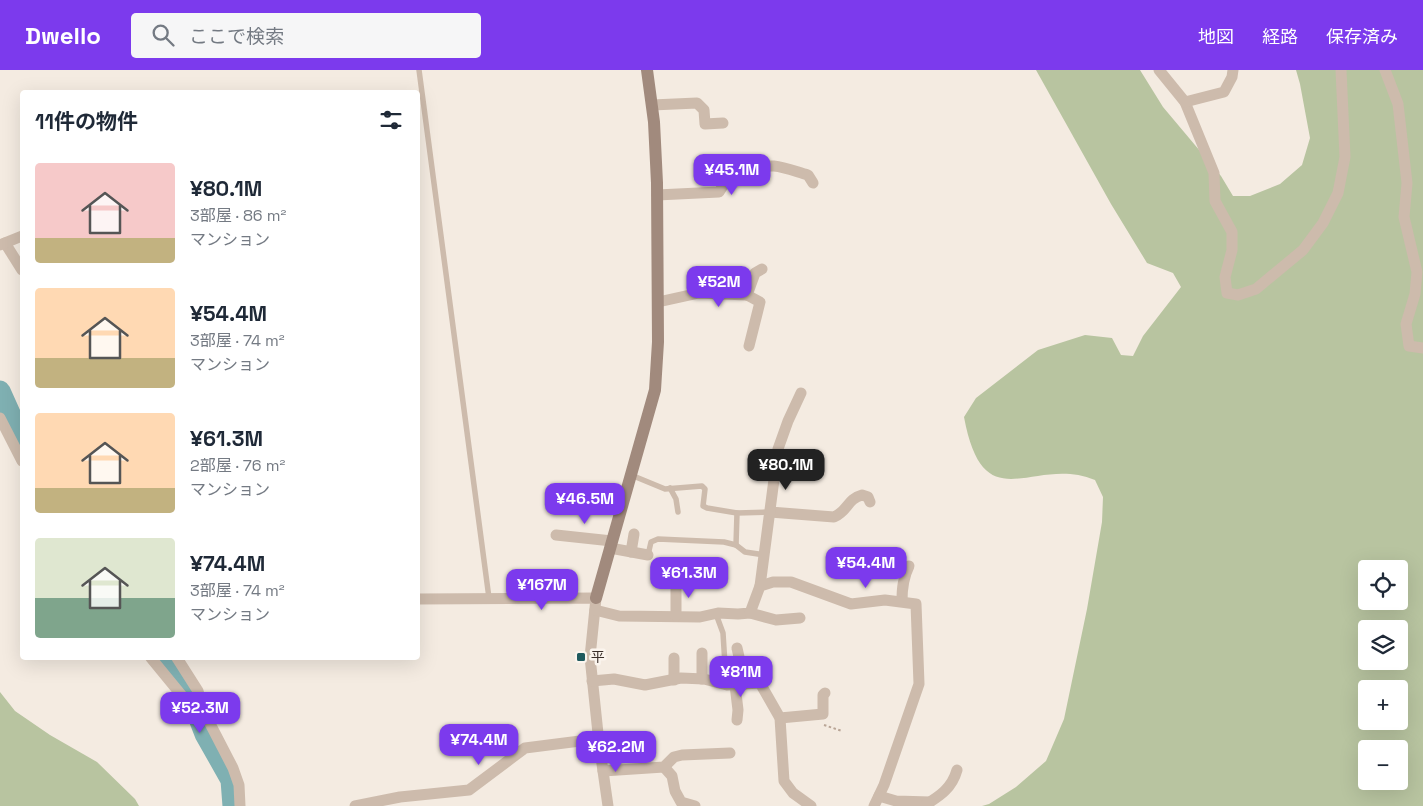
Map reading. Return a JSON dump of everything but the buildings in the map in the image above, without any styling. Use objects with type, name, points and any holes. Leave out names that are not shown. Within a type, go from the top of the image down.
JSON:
[{"type":"street","points":[[608,806],[590,657],[595,604],[655,390],[658,342],[657,195],[652,105],[646,70]]},
{"type":"street","points":[[1159,70],[1185,102],[1214,173],[1215,201],[1232,232],[1232,250],[1224,277],[1227,293],[1238,295],[1256,289],[1303,250],[1323,223],[1338,193],[1345,157],[1341,70]]},
{"type":"street","points":[[1185,102],[1224,92],[1232,77],[1233,70]]},
{"type":"street","points":[[1385,70],[1398,104],[1407,183],[1404,217],[1417,272],[1415,294],[1406,324],[1409,346],[1423,348]]},
{"type":"street","points":[[652,105],[698,104],[704,110],[705,124],[722,123]]},
{"type":"street","points":[[657,195],[719,192],[726,181],[760,167],[774,166],[808,175],[813,183]]},
{"type":"street","points":[[20,237],[2,244],[20,267]]},
{"type":"street","points":[[747,295],[755,273],[762,269]]},
{"type":"street","points":[[658,302],[699,293],[747,295],[760,302],[749,346]]},
{"type":"street","points":[[750,613],[760,586],[778,449],[788,420],[802,393]]},
{"type":"street","points":[[0,418],[20,457]]},
{"type":"street","points":[[770,512],[834,517],[842,514],[854,497],[862,494],[868,497],[870,502]]},
{"type":"street","points":[[631,552],[634,534]]},
{"type":"street","points":[[556,535],[611,544],[631,552],[648,555]]},
{"type":"street","points":[[902,601],[903,581],[909,566]]},
{"type":"street","points":[[676,582],[676,616]]},
{"type":"street","points":[[760,586],[773,582],[791,582],[851,604],[885,600],[916,604],[919,684],[884,785],[876,801],[926,804],[943,794],[954,779],[957,770]]},
{"type":"street","points":[[420,599],[489,598],[595,604],[619,616],[700,617],[716,614],[750,613],[776,620],[800,618]]},
{"type":"street","points":[[737,648],[741,681],[737,720]]},
{"type":"street","points":[[702,653],[702,679]]},
{"type":"street","points":[[674,658],[674,680]]},
{"type":"street","points":[[153,660],[184,697]]},
{"type":"street","points":[[177,660],[198,690],[203,710],[233,768],[239,785],[240,806]]},
{"type":"street","points":[[592,681],[614,679],[645,685],[681,678],[702,679],[727,685],[741,681],[760,683],[780,718],[784,781],[793,793],[811,806]]},
{"type":"street","points":[[780,718],[823,714],[823,695],[825,693]]},
{"type":"street","points":[[355,806],[400,797],[470,790],[526,748],[580,740],[599,743]]},
{"type":"street","points":[[603,771],[664,767],[674,757],[682,755],[730,753]]},
{"type":"street","points":[[664,767],[672,776],[674,791],[681,802],[695,806]]},
{"type":"lane","points":[[419,70],[489,598]]},
{"type":"lane","points":[[631,475],[665,489],[702,486],[705,489],[703,506],[737,513],[770,512]]},
{"type":"lane","points":[[670,488],[676,499],[678,512]]},
{"type":"lane","points":[[736,545],[737,513]]},
{"type":"lane","points":[[648,555],[651,542],[658,539],[724,542],[736,545],[745,552],[765,554]]},
{"type":"lane","points":[[716,614],[723,633],[724,665],[728,671],[741,681]]},
{"type":"path","points":[[823,714],[822,725],[842,731]]},
{"type":"green space","points":[[1036,70],[1140,70],[1163,107],[1221,176],[1233,196],[1250,196],[1280,184],[1302,165],[1310,138],[1296,70],[1423,70],[1423,806],[982,806],[989,804],[1016,787],[1046,761],[1064,719],[1087,609],[1102,522],[1103,497],[1095,480],[1072,474],[1051,474],[1014,479],[998,477],[984,468],[973,449],[964,417],[976,398],[1038,350],[1085,335],[1112,338],[1121,355],[1133,356],[1143,336],[1181,287],[1173,273],[1147,263],[1111,204]]},
{"type":"green space","points":[[0,692],[15,711],[50,735],[97,762],[135,799],[139,806],[0,806]]},
{"type":"waterway","points":[[0,391],[20,436]]},
{"type":"waterway","points":[[166,660],[187,688],[205,734],[231,780],[233,806]]},
{"type":"place","name":"平","points":[[581,657]]}]
